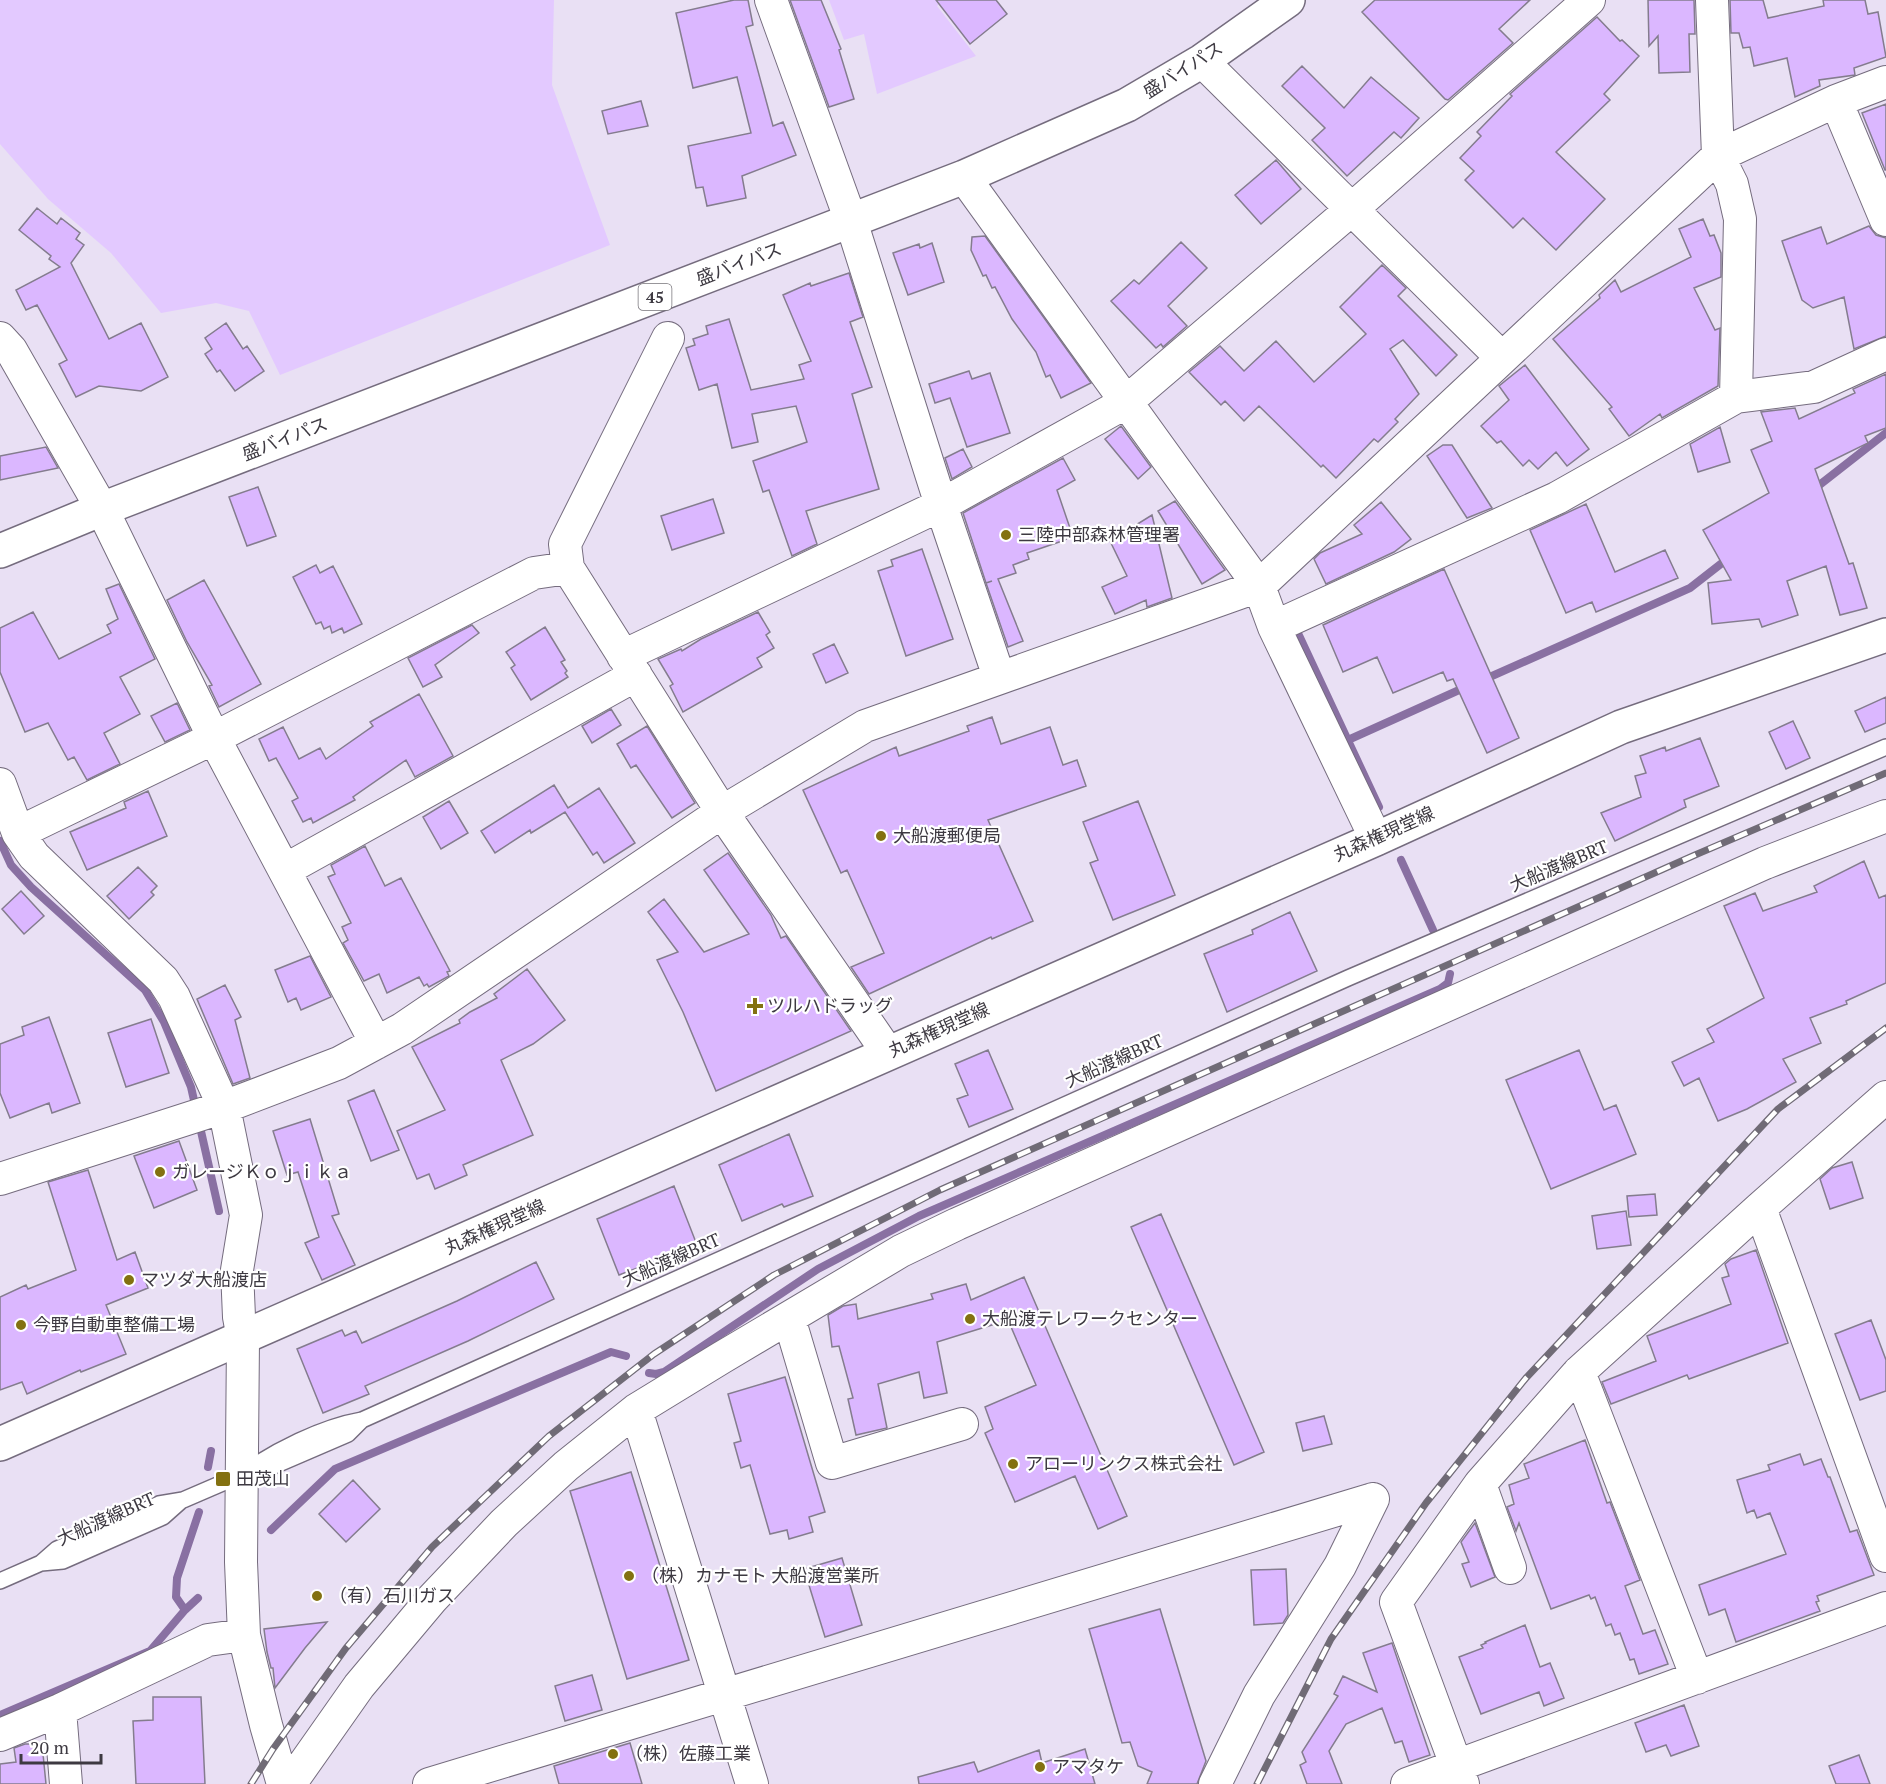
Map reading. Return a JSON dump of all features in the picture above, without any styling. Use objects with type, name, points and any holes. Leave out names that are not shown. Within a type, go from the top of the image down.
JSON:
[{"type":"main road","name":"盛バイパス","points":[[0,551],[102,509],[964,177],[1126,105],[1202,61],[1288,0]]},
{"type":"main road","name":"丸森権現堂線","points":[[0,1444],[1376,839],[1621,727],[1886,635]]},
{"type":"street","points":[[771,0],[851,221],[941,505],[999,677]]},
{"type":"street","points":[[285,870],[629,665],[941,505],[1125,403],[1352,209],[1589,0]]},
{"type":"street","points":[[1712,0],[1718,156],[1732,184],[1740,219],[1736,397]]},
{"type":"street","points":[[1202,61],[1502,358]]},
{"type":"street","points":[[0,1179],[207,1113],[339,1063],[402,1029],[722,812],[865,726],[1259,586],[1718,156],[1836,100],[1886,82]]},
{"type":"street","points":[[1836,100],[1886,220]]},
{"type":"street","points":[[964,177],[1259,586],[1274,627],[1376,839]]},
{"type":"street","points":[[668,338],[564,544],[568,568],[722,812],[888,1053]]},
{"type":"street","points":[[4,348],[102,509],[214,738],[376,1043]]},
{"type":"street","points":[[1274,627],[1557,498],[1736,397],[1814,387],[1886,354]]},
{"type":"street","points":[[18,832],[214,738],[534,573],[568,568]]},
{"type":"street","points":[[0,784],[18,832],[34,856],[163,980],[174,997],[207,1113],[246,1215],[237,1270],[239,1317],[243,1339],[241,1562],[244,1635],[283,1784]]},
{"type":"street","points":[[290,1784],[359,1686],[432,1599],[504,1523],[566,1466],[636,1410],[901,1251],[957,1224],[1754,868],[1886,816]]},
{"type":"street","points":[[1459,1775],[1396,1602],[1480,1484],[1579,1372],[1886,1097]]},
{"type":"street","points":[[1760,1208],[1886,1556]]},
{"type":"street","points":[[789,1318],[831,1463],[962,1424]]},
{"type":"street","points":[[1579,1372],[1696,1678]]},
{"type":"street","points":[[636,1410],[752,1784]]},
{"type":"street","points":[[1480,1484],[1510,1568]]},
{"type":"street","points":[[429,1784],[1373,1499],[1340,1566],[1259,1695],[1215,1784]]},
{"type":"street","points":[[1407,1784],[1459,1775],[1696,1678],[1886,1608]]},
{"type":"street","points":[[0,1735],[60,1710],[208,1640],[244,1635]]},
{"type":"street","points":[[60,1710],[66,1784]]},
{"type":"lane","name":"大船渡線BRT","points":[[0,1581],[41,1563],[57,1549],[159,1504],[183,1500],[241,1475],[267,1456],[344,1423],[362,1420],[1358,974],[1886,747]]},
{"type":"shaded area","points":[[0,0],[554,0],[552,85],[610,245],[280,375],[249,311],[216,303],[161,313],[111,253],[48,199],[0,144]]},
{"type":"shaded area","points":[[829,0],[943,0],[937,6],[976,56],[877,94],[864,34],[844,40]]},
{"type":"building","points":[[734,0],[748,0],[753,25],[746,27],[773,126],[783,122],[796,155],[742,176],[746,198],[707,206],[703,187],[696,188],[688,146],[751,133],[737,77],[693,88],[676,13]]},
{"type":"building","points":[[790,0],[821,0],[841,49],[839,50],[854,99],[829,107]]},
{"type":"building","points":[[936,0],[996,0],[1007,14],[970,44]]},
{"type":"building","points":[[1375,0],[1530,0],[1499,29],[1513,43],[1448,100],[1362,12]]},
{"type":"building","points":[[1648,0],[1694,0],[1695,34],[1689,34],[1690,72],[1659,73],[1658,36],[1649,46]]},
{"type":"building","points":[[1730,0],[1763,0],[1768,18],[1824,6],[1823,0],[1865,0],[1868,14],[1878,12],[1886,57],[1854,68],[1855,75],[1819,80],[1820,86],[1795,97],[1787,58],[1754,66],[1750,47],[1743,48],[1739,33],[1731,33]]},
{"type":"building","points":[[1597,17],[1620,41],[1622,40],[1639,56],[1604,94],[1610,100],[1556,152],[1605,199],[1556,250],[1523,218],[1513,228],[1465,180],[1474,171],[1460,158],[1481,136],[1477,132],[1512,96],[1510,94]]},
{"type":"building","points":[[1302,66],[1344,108],[1371,77],[1419,118],[1401,138],[1394,132],[1347,176],[1312,140],[1325,128],[1282,86]]},
{"type":"building","points":[[641,101],[648,126],[608,134],[602,111]]},
{"type":"building","points":[[1886,104],[1886,170],[1885,170],[1862,113]]},
{"type":"building","points":[[1276,160],[1301,189],[1261,224],[1235,195]]},
{"type":"building","points":[[37,208],[57,224],[61,218],[80,233],[76,239],[84,245],[71,263],[109,339],[141,323],[168,377],[141,391],[99,386],[76,397],[59,364],[67,360],[37,305],[26,310],[16,290],[60,267],[49,259],[51,256],[19,230]]},
{"type":"building","points":[[1703,219],[1710,236],[1714,235],[1721,253],[1721,277],[1694,288],[1715,330],[1720,328],[1718,386],[1662,418],[1660,414],[1629,436],[1609,409],[1612,407],[1553,339],[1600,298],[1599,295],[1615,280],[1621,292],[1691,257],[1679,229]]},
{"type":"building","points":[[1869,226],[1876,235],[1886,238],[1886,336],[1854,349],[1844,297],[1813,308],[1802,300],[1782,241],[1821,227],[1827,244]]},
{"type":"building","points":[[985,236],[1091,383],[1061,398],[1050,375],[1046,377],[1036,352],[1012,319],[995,287],[992,288],[986,275],[983,276],[971,250],[972,237]]},
{"type":"building","points":[[1181,242],[1207,268],[1168,306],[1187,326],[1163,347],[1161,344],[1156,348],[1111,301],[1134,280],[1139,284]]},
{"type":"building","points":[[932,243],[944,282],[908,295],[893,253],[919,244],[920,248]]},
{"type":"building","points":[[1382,265],[1406,288],[1398,296],[1457,355],[1436,376],[1403,340],[1390,349],[1419,394],[1395,419],[1398,422],[1378,442],[1374,439],[1336,478],[1323,465],[1321,467],[1259,406],[1244,421],[1225,401],[1221,405],[1189,372],[1220,346],[1244,371],[1276,341],[1314,382],[1366,334],[1340,307]]},
{"type":"building","points":[[849,273],[863,317],[850,322],[872,387],[852,394],[879,489],[806,511],[817,544],[792,556],[769,490],[763,492],[753,461],[807,442],[796,406],[752,414],[758,442],[732,448],[717,384],[699,390],[686,348],[695,345],[693,339],[708,334],[706,326],[729,319],[751,390],[804,379],[799,365],[811,361],[783,295],[810,283],[811,286]]},
{"type":"building","points":[[226,323],[243,349],[247,346],[264,371],[235,391],[220,370],[217,372],[205,354],[212,349],[205,338]]},
{"type":"building","points":[[1525,365],[1589,449],[1567,466],[1556,452],[1538,469],[1529,460],[1523,466],[1501,441],[1497,443],[1481,426],[1509,400],[1499,386]]},
{"type":"building","points":[[969,371],[972,379],[990,373],[1010,433],[967,447],[950,398],[935,403],[929,384]]},
{"type":"building","points":[[1886,374],[1886,428],[1865,436],[1868,443],[1815,469],[1849,564],[1853,563],[1867,608],[1840,615],[1826,566],[1787,581],[1798,615],[1762,627],[1759,619],[1712,624],[1708,583],[1731,580],[1703,530],[1769,493],[1751,450],[1772,441],[1761,412],[1795,408],[1799,419],[1855,393],[1853,389]]},
{"type":"building","points":[[1121,426],[1151,467],[1138,479],[1105,439]]},
{"type":"building","points":[[1720,427],[1730,462],[1698,472],[1690,444]]},
{"type":"building","points":[[1443,445],[1452,445],[1492,508],[1467,518],[1427,456]]},
{"type":"building","points":[[46,447],[58,468],[0,480],[0,456]]},
{"type":"building","points":[[963,449],[972,467],[952,479],[945,458]]},
{"type":"building","points":[[1063,458],[1075,480],[1057,490],[1072,534],[1065,540],[1027,553],[1029,559],[1013,565],[1016,573],[998,579],[1023,641],[1008,647],[963,513]]},
{"type":"building","points":[[258,487],[276,536],[247,546],[229,497]]},
{"type":"building","points":[[713,499],[724,533],[672,550],[661,516]]},
{"type":"building","points":[[1175,501],[1225,570],[1202,584],[1158,511]]},
{"type":"building","points":[[1381,502],[1411,539],[1394,552],[1326,584],[1314,559],[1320,553],[1362,534],[1354,525]]},
{"type":"building","points":[[1586,504],[1615,572],[1665,550],[1678,578],[1596,612],[1592,602],[1566,613],[1530,530]]},
{"type":"building","points":[[1152,515],[1172,598],[1147,607],[1146,600],[1115,614],[1102,587],[1127,576],[1110,541]]},
{"type":"building","points":[[922,549],[953,639],[906,656],[878,571],[893,566],[891,560]]},
{"type":"building","points":[[316,565],[320,573],[333,566],[362,624],[344,633],[342,628],[332,633],[330,626],[324,629],[321,622],[316,624],[293,577]]},
{"type":"building","points":[[1444,569],[1519,738],[1487,753],[1453,679],[1447,681],[1443,672],[1393,693],[1377,657],[1343,672],[1323,625]]},
{"type":"building","points":[[204,580],[261,684],[219,707],[209,686],[212,685],[187,642],[167,600]]},
{"type":"building","points":[[119,584],[155,659],[120,677],[140,714],[104,733],[120,764],[87,780],[74,757],[68,760],[48,723],[25,732],[0,672],[0,628],[33,612],[59,659],[111,633],[107,625],[118,619],[106,589]]},
{"type":"building","points":[[758,612],[770,632],[766,635],[774,648],[757,658],[762,667],[683,712],[670,686],[673,684],[658,659],[681,649],[682,651],[701,639]]},
{"type":"building","points":[[472,625],[479,633],[435,665],[442,677],[423,687],[408,658]]},
{"type":"building","points":[[545,627],[565,660],[561,662],[568,677],[531,700],[511,668],[515,665],[506,652]]},
{"type":"building","points":[[834,644],[848,673],[826,683],[813,654]]},
{"type":"building","points":[[419,694],[453,756],[415,777],[406,760],[353,797],[355,800],[313,823],[311,818],[303,822],[292,801],[298,798],[276,758],[269,761],[259,739],[283,727],[299,759],[320,748],[326,759],[373,726],[370,722]]},
{"type":"building","points":[[1886,697],[1886,723],[1865,732],[1855,711]]},
{"type":"building","points":[[177,703],[190,730],[165,742],[151,716]]},
{"type":"building","points":[[611,709],[621,725],[592,743],[582,726]]},
{"type":"building","points":[[992,717],[1001,744],[1050,727],[1063,765],[1077,760],[1086,786],[988,820],[1033,921],[992,939],[991,937],[869,994],[851,967],[884,953],[847,870],[841,873],[803,790],[896,747],[899,756],[969,731],[967,726]]},
{"type":"building","points":[[1793,721],[1810,758],[1786,769],[1769,732]]},
{"type":"building","points":[[647,726],[695,803],[672,818],[636,765],[631,768],[617,744]]},
{"type":"building","points":[[1700,738],[1719,786],[1684,800],[1686,807],[1615,841],[1601,813],[1641,797],[1635,776],[1646,773],[1640,756],[1665,747],[1666,751]]},
{"type":"building","points":[[554,785],[568,808],[599,788],[635,843],[604,863],[597,852],[593,855],[565,812],[531,833],[530,830],[495,853],[481,831]]},
{"type":"building","points":[[148,791],[167,836],[87,870],[70,832],[126,808],[124,802]]},
{"type":"building","points":[[449,801],[468,833],[441,849],[423,817]]},
{"type":"building","points":[[1138,801],[1175,895],[1113,920],[1090,863],[1098,860],[1083,822]]},
{"type":"building","points":[[365,846],[385,886],[401,878],[450,971],[447,972],[449,976],[429,987],[427,984],[424,986],[419,977],[387,993],[379,974],[364,981],[343,943],[348,940],[342,927],[351,923],[328,877],[335,874],[331,865]]},
{"type":"building","name":"ツルハドラッグ","points":[[728,853],[771,915],[781,938],[786,936],[851,1031],[716,1091],[683,1012],[657,960],[678,952],[648,912],[664,899],[704,952],[749,934],[704,870]]},
{"type":"building","points":[[1864,861],[1879,898],[1886,895],[1886,983],[1846,1001],[1847,1004],[1810,1018],[1821,1043],[1783,1059],[1796,1082],[1747,1109],[1718,1121],[1699,1078],[1684,1086],[1672,1062],[1714,1042],[1707,1029],[1764,998],[1724,906],[1755,893],[1763,911],[1817,892],[1814,886]]},
{"type":"building","points":[[138,867],[157,886],[151,892],[154,895],[129,919],[107,896]]},
{"type":"building","points":[[21,891],[44,916],[24,934],[2,909]]},
{"type":"building","points":[[1290,912],[1317,971],[1227,1012],[1204,954],[1253,934],[1252,930]]},
{"type":"building","points":[[310,956],[331,997],[301,1010],[296,998],[288,1002],[275,970]]},
{"type":"building","points":[[527,969],[565,1020],[533,1044],[501,1060],[533,1135],[463,1165],[467,1175],[435,1189],[429,1174],[417,1179],[397,1131],[445,1110],[412,1047],[460,1023],[459,1020],[470,1012],[497,998],[494,994]]},
{"type":"building","points":[[225,985],[241,1017],[235,1020],[250,1078],[233,1084],[197,999]]},
{"type":"building","points":[[49,1017],[80,1103],[52,1113],[49,1103],[10,1118],[0,1093],[0,1044],[24,1035],[22,1027]]},
{"type":"building","points":[[151,1019],[169,1073],[126,1087],[108,1033]]},
{"type":"building","points":[[988,1050],[1013,1109],[969,1127],[957,1099],[968,1095],[955,1064]]},
{"type":"building","points":[[1579,1050],[1604,1110],[1616,1105],[1636,1154],[1551,1189],[1506,1080]]},
{"type":"building","points":[[374,1090],[399,1150],[371,1161],[348,1101]]},
{"type":"building","points":[[310,1119],[339,1214],[332,1216],[355,1265],[322,1280],[305,1243],[319,1237],[298,1172],[287,1175],[273,1131]]},
{"type":"building","points":[[789,1134],[813,1196],[784,1207],[782,1204],[742,1221],[719,1165]]},
{"type":"building","points":[[179,1141],[197,1190],[154,1208],[134,1156]]},
{"type":"building","points":[[1852,1162],[1863,1198],[1830,1209],[1820,1179],[1832,1168]]},
{"type":"building","points":[[88,1170],[117,1260],[135,1252],[148,1288],[106,1305],[126,1354],[81,1372],[80,1370],[27,1394],[22,1382],[0,1390],[0,1297],[26,1285],[28,1289],[76,1270],[48,1182]]},
{"type":"building","points":[[674,1186],[697,1245],[619,1275],[597,1219]]},
{"type":"building","points":[[1655,1194],[1657,1215],[1629,1217],[1627,1196]]},
{"type":"building","points":[[1626,1211],[1631,1245],[1597,1249],[1592,1216]]},
{"type":"building","points":[[1161,1214],[1264,1452],[1234,1465],[1131,1227]]},
{"type":"building","points":[[1756,1250],[1788,1343],[1689,1379],[1687,1375],[1611,1404],[1602,1382],[1656,1361],[1647,1336],[1731,1304],[1722,1278],[1729,1276],[1725,1264],[1731,1259]]},
{"type":"building","points":[[536,1262],[554,1299],[468,1341],[365,1386],[369,1394],[323,1413],[297,1349],[342,1330],[345,1336],[356,1331],[362,1343],[457,1301]]},
{"type":"building","points":[[1024,1277],[1127,1516],[1098,1529],[1075,1476],[1015,1502],[985,1433],[993,1429],[985,1407],[1036,1385],[1008,1320],[937,1342],[947,1393],[924,1398],[919,1372],[878,1384],[887,1428],[856,1435],[848,1399],[853,1398],[839,1346],[832,1347],[828,1315],[843,1306],[856,1304],[858,1319],[933,1299],[931,1294],[966,1284],[971,1300]]},
{"type":"building","points":[[1871,1320],[1886,1360],[1886,1391],[1860,1400],[1835,1334]]},
{"type":"building","points":[[785,1377],[825,1512],[809,1517],[813,1532],[789,1539],[787,1530],[770,1534],[750,1465],[741,1468],[734,1443],[741,1441],[728,1394]]},
{"type":"building","points":[[1324,1416],[1332,1444],[1303,1451],[1296,1423]]},
{"type":"building","points":[[1585,1440],[1607,1503],[1610,1502],[1640,1580],[1625,1586],[1643,1634],[1655,1630],[1668,1664],[1639,1674],[1634,1659],[1630,1660],[1620,1633],[1615,1635],[1611,1624],[1606,1626],[1595,1597],[1591,1599],[1589,1595],[1551,1609],[1519,1523],[1516,1531],[1507,1507],[1514,1504],[1509,1485],[1529,1478],[1524,1464]]},
{"type":"building","points":[[1800,1454],[1804,1465],[1821,1459],[1850,1532],[1857,1530],[1874,1575],[1817,1596],[1819,1601],[1816,1602],[1820,1611],[1736,1642],[1725,1609],[1709,1615],[1699,1585],[1786,1554],[1770,1513],[1757,1518],[1754,1510],[1747,1513],[1737,1480],[1770,1470],[1768,1465]]},
{"type":"building","name":"（株）カナモト 大船渡営業所","points":[[631,1472],[689,1660],[627,1679],[570,1491]]},
{"type":"building","points":[[353,1480],[380,1509],[346,1542],[319,1514]]},
{"type":"building","points":[[1475,1523],[1495,1577],[1471,1587],[1462,1564],[1469,1562],[1461,1542]]},
{"type":"building","points":[[842,1558],[862,1625],[825,1637],[804,1569]]},
{"type":"building","points":[[1286,1569],[1288,1615],[1283,1623],[1254,1625],[1251,1570]]},
{"type":"building","points":[[1160,1609],[1206,1761],[1197,1784],[1147,1784],[1152,1772],[1138,1766],[1130,1742],[1122,1743],[1089,1629]]},
{"type":"building","points":[[327,1622],[305,1648],[275,1688],[264,1629]]},
{"type":"building","points":[[1525,1625],[1540,1667],[1550,1663],[1564,1698],[1544,1706],[1539,1692],[1481,1714],[1459,1657],[1483,1648],[1481,1645],[1485,1642]]},
{"type":"building","points":[[1392,1643],[1430,1755],[1409,1762],[1402,1741],[1395,1743],[1382,1708],[1346,1724],[1329,1751],[1342,1784],[1307,1784],[1300,1765],[1306,1762],[1302,1752],[1338,1696],[1334,1694],[1343,1676],[1377,1692],[1363,1653]]},
{"type":"building","points":[[592,1675],[602,1710],[565,1721],[555,1686]]},
{"type":"building","points":[[153,1697],[201,1697],[205,1784],[136,1784],[133,1721],[153,1720]]},
{"type":"building","points":[[1684,1705],[1699,1746],[1671,1756],[1666,1745],[1646,1752],[1635,1723]]},
{"type":"building","name":"（株）佐藤工業","points":[[630,1743],[642,1784],[559,1784],[554,1766]]},
{"type":"building","points":[[25,1744],[42,1744],[46,1784],[0,1784],[0,1764],[16,1762],[14,1748]]},
{"type":"building","name":"アマタケ","points":[[1085,1749],[1095,1784],[919,1784],[918,1777],[974,1762],[978,1772],[1039,1750],[1042,1763]]},
{"type":"building","points":[[1859,1755],[1870,1784],[1836,1784],[1829,1766]]},
{"type":"waterway","points":[[1813,490],[1886,433]]},
{"type":"waterway","points":[[1483,680],[1690,588],[1731,556]]},
{"type":"waterway","points":[[1296,629],[1379,807]]},
{"type":"waterway","points":[[1348,740],[1468,686]]},
{"type":"waterway","points":[[0,841],[11,865],[31,887],[145,990],[164,1022],[191,1087],[219,1211]]},
{"type":"waterway","points":[[1401,860],[1433,930]]},
{"type":"waterway","points":[[649,1373],[664,1372],[818,1269],[919,1216],[1440,989],[1448,983],[1450,974]]},
{"type":"waterway","points":[[271,1530],[335,1469],[611,1352],[626,1356]]},
{"type":"waterway","points":[[208,1467],[211,1451]]},
{"type":"waterway","points":[[185,1610],[176,1597],[177,1578],[199,1512]]},
{"type":"waterway","points":[[0,1715],[150,1651],[198,1598]]},
{"type":"railway","points":[[251,1784],[273,1749],[346,1648],[432,1547],[549,1436],[654,1354],[774,1275],[940,1190],[1695,855],[1886,773]]},
{"type":"railway","points":[[1257,1784],[1331,1639],[1426,1503],[1526,1378],[1778,1109],[1886,1028]]},
{"type":"place","name":"三陸中部森林管理署","points":[[1006,535]]},
{"type":"place","name":"大船渡郵便局","points":[[881,836]]},
{"type":"place","name":"ツルハドラッグ","points":[[755,1006]]},
{"type":"place","name":"ガレージＫｏｊｉｋａ","points":[[160,1172]]},
{"type":"place","name":"マツダ大船渡店","points":[[129,1280]]},
{"type":"place","name":"大船渡テレワークセンター","points":[[970,1319]]},
{"type":"place","name":"今野自動車整備工場","points":[[21,1325]]},
{"type":"place","name":"アローリンクス株式会社","points":[[1013,1464]]},
{"type":"place","name":"田茂山","points":[[223,1479]]},
{"type":"place","name":"（株）カナモト 大船渡営業所","points":[[629,1576]]},
{"type":"place","name":"（有）石川ガス","points":[[317,1596]]},
{"type":"place","name":"（株）佐藤工業","points":[[613,1754]]},
{"type":"place","name":"アマタケ","points":[[1040,1767]]}]
